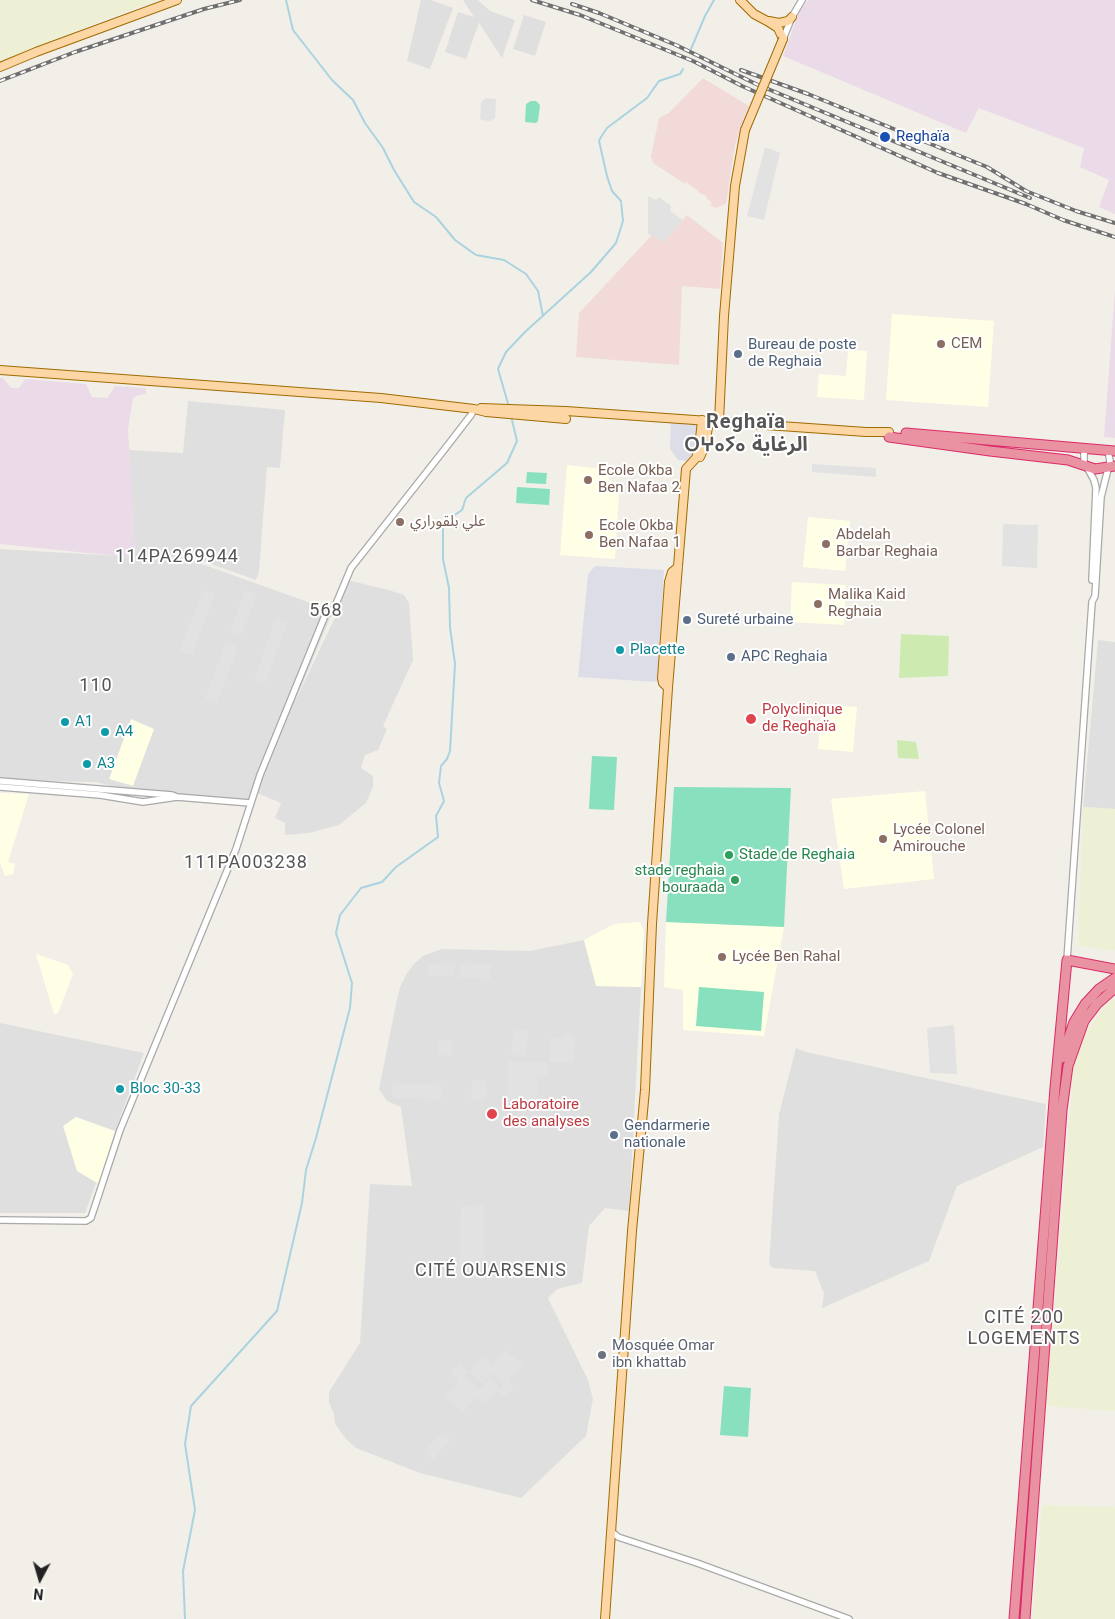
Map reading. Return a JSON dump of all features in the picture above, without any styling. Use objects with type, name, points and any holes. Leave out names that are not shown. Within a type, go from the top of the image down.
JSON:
[{"type":"highway","points":[[889,434],[1112,451]]},
{"type":"highway","points":[[889,434],[990,451],[1068,460],[1095,470],[1112,467]]},
{"type":"highway","points":[[1068,460],[1070,448]]},
{"type":"highway","points":[[1014,1619],[1066,960],[1115,969]]},
{"type":"highway","points":[[1055,1088],[1064,1049],[1074,1022],[1085,1004],[1099,989],[1115,978]]},
{"type":"highway","points":[[1025,1619],[1062,1110],[1068,1066],[1084,1020],[1096,1004],[1115,988]]},
{"type":"main road","points":[[0,67],[177,0]]},
{"type":"main road","points":[[719,421],[724,312],[734,186],[746,130],[783,39],[778,28],[754,14],[740,0]]},
{"type":"main road","points":[[767,21],[779,23],[792,17]]},
{"type":"main road","points":[[0,370],[381,398],[474,409],[566,415],[706,420],[889,434]]},
{"type":"main road","points":[[605,1619],[632,1231],[645,1090],[652,924],[668,688],[663,683],[662,678],[668,582],[672,572],[678,567],[686,469],[703,454],[706,420]]},
{"type":"street","points":[[783,39],[792,17],[802,0]]},
{"type":"street","points":[[0,1220],[86,1221],[91,1218],[120,1130],[236,849],[250,803],[324,618],[326,614],[333,611],[351,568],[450,443],[474,409]]},
{"type":"street","points":[[1066,960],[1092,602],[1096,488],[1094,480],[1083,460],[1086,449]]},
{"type":"street","points":[[1092,602],[1101,497],[1112,467],[1110,461],[1112,451]]},
{"type":"street","points":[[0,781],[152,793],[176,797]]},
{"type":"street","points":[[0,787],[100,795],[139,801],[176,797],[250,803]]},
{"type":"street","points":[[139,801],[140,792]]},
{"type":"street","points":[[152,793],[152,801]]},
{"type":"street","points":[[611,1531],[618,1537],[697,1563],[849,1619]]},
{"type":"shaded area","points":[[0,0],[161,0],[111,17],[0,63]]},
{"type":"shaded area","points":[[421,0],[431,0],[453,8],[430,69],[407,61]]},
{"type":"shaded area","points":[[463,0],[478,0],[490,11],[515,20],[502,58],[479,23],[466,59],[445,52],[458,12],[474,17]]},
{"type":"shaded area","points":[[808,0],[1115,0],[1115,214],[1099,207],[1109,180],[1080,167],[1084,148],[979,108],[966,133],[783,56],[799,12]]},
{"type":"shaded area","points":[[524,15],[546,22],[535,56],[513,49]]},
{"type":"shaded area","points":[[703,78],[749,106],[735,145],[726,204],[715,208],[710,205],[712,202],[703,194],[653,163],[651,156],[659,118],[669,113]]},
{"type":"shaded area","points":[[486,98],[496,99],[495,118],[490,121],[480,118],[481,102]]},
{"type":"shaded area","points":[[765,147],[780,153],[764,220],[747,216]]},
{"type":"shaded area","points":[[648,196],[656,200],[659,197],[671,206],[670,211],[683,220],[664,242],[648,234]]},
{"type":"shaded area","points":[[687,215],[723,243],[720,289],[682,286],[679,365],[576,357],[579,313],[652,235],[664,242]]},
{"type":"shaded area","points":[[1115,289],[1115,438],[1104,437]]},
{"type":"shaded area","name":"CEM","points":[[892,314],[994,321],[988,407],[886,400]]},
{"type":"shaded area","points":[[848,350],[867,351],[864,400],[817,397],[819,374],[846,376]]},
{"type":"shaded area","points":[[0,378],[3,378],[11,388],[19,388],[25,379],[86,384],[92,397],[107,398],[115,386],[146,388],[146,394],[133,398],[128,429],[136,558],[0,544]]},
{"type":"shaded area","points":[[188,401],[285,410],[280,468],[267,467],[259,571],[256,580],[194,558],[185,558],[333,611],[295,702],[336,615],[347,580],[404,595],[409,603],[413,660],[383,726],[387,729],[378,750],[365,755],[361,768],[373,776],[373,787],[366,803],[339,825],[309,833],[285,835],[285,823],[275,818],[281,803],[257,793],[251,806],[126,790],[96,782],[0,780],[0,549],[135,557],[129,450],[183,453]]},
{"type":"shaded area","points":[[671,421],[698,423],[696,450],[694,456],[688,461],[678,460],[670,449]]},
{"type":"shaded area","points":[[812,464],[876,468],[876,477],[812,472]]},
{"type":"shaded area","points":[[567,465],[602,469],[619,492],[615,559],[560,555]]},
{"type":"shaded area","name":"Abdelah Barbar Reghaia","points":[[808,517],[850,521],[845,571],[803,567]]},
{"type":"shaded area","points":[[1003,524],[1038,525],[1037,568],[1002,566]]},
{"type":"shaded area","name":"Placette","points":[[595,566],[664,570],[657,682],[578,677],[588,574]]},
{"type":"shaded area","name":"Malika Kaid Reghaia","points":[[792,582],[846,585],[844,625],[790,622]]},
{"type":"shaded area","points":[[203,590],[215,594],[192,655],[180,651]]},
{"type":"shaded area","points":[[245,590],[257,594],[242,635],[230,631]]},
{"type":"shaded area","points":[[276,618],[288,622],[265,683],[254,679]]},
{"type":"shaded area","points":[[1098,640],[1115,642],[1115,809],[1083,807]]},
{"type":"shaded area","points":[[226,642],[238,647],[217,703],[205,699]]},
{"type":"shaded area","points":[[822,704],[857,707],[853,752],[818,749]]},
{"type":"shaded area","points":[[131,719],[154,729],[133,786],[109,779]]},
{"type":"shaded area","name":"Lycée Colonel Amirouche","points":[[925,791],[934,879],[844,889],[831,799]]},
{"type":"shaded area","points":[[0,793],[29,794],[8,862],[15,864],[13,874],[5,876],[0,863]]},
{"type":"shaded area","points":[[1083,807],[1115,809],[1115,951],[1078,946]]},
{"type":"shaded area","points":[[640,922],[644,931],[641,987],[596,986],[584,940],[614,924]]},
{"type":"shaded area","name":"Lycée Ben Rahal","points":[[666,922],[784,927],[764,1036],[683,1030],[683,990],[664,987]]},
{"type":"shaded area","points":[[584,940],[597,986],[641,987],[629,1211],[605,1208],[589,1226],[582,1283],[557,1289],[548,1298],[588,1380],[593,1399],[586,1436],[521,1498],[420,1473],[356,1448],[346,1439],[335,1424],[334,1414],[329,1403],[329,1392],[360,1343],[370,1184],[412,1186],[401,1107],[387,1101],[379,1089],[397,999],[400,987],[407,973],[423,956],[442,949],[530,951]]},
{"type":"shaded area","points":[[36,954],[68,965],[73,974],[58,1013],[54,1014]]},
{"type":"shaded area","points":[[455,963],[454,976],[428,975],[429,964]]},
{"type":"shaded area","points":[[461,963],[491,964],[490,980],[460,978]]},
{"type":"shaded area","points":[[1115,999],[1115,1411],[1046,1406],[1074,1062],[1085,1033],[1108,1001]]},
{"type":"shaded area","points":[[0,1023],[144,1053],[85,1213],[0,1213]]},
{"type":"shaded area","points":[[954,1025],[957,1074],[930,1073],[927,1028]]},
{"type":"shaded area","points":[[514,1028],[528,1030],[526,1056],[511,1055]]},
{"type":"shaded area","points":[[562,1034],[575,1035],[573,1063],[549,1062],[551,1037],[562,1038]]},
{"type":"shaded area","points":[[438,1040],[452,1041],[452,1055],[438,1055]]},
{"type":"shaded area","points":[[796,1048],[806,1052],[1046,1104],[1043,1147],[957,1186],[929,1261],[822,1308],[824,1293],[815,1271],[773,1268],[769,1264],[779,1114]]},
{"type":"shaded area","points":[[509,1061],[548,1063],[547,1077],[538,1077],[536,1106],[507,1104]]},
{"type":"shaded area","points":[[472,1080],[487,1081],[486,1100],[471,1100]]},
{"type":"shaded area","points":[[392,1083],[441,1085],[441,1100],[392,1098]]},
{"type":"shaded area","points":[[76,1117],[115,1131],[99,1184],[77,1171],[63,1126]]},
{"type":"shaded area","points":[[484,1204],[485,1261],[459,1265],[461,1207]]},
{"type":"shaded area","points":[[505,1350],[523,1364],[508,1381],[514,1387],[506,1398],[497,1391],[484,1403],[476,1397],[463,1412],[445,1397],[459,1381],[450,1373],[459,1363],[468,1371],[465,1376],[480,1389],[489,1378],[499,1386],[499,1389],[503,1383],[492,1373],[482,1384],[469,1373],[482,1357],[492,1365]]},
{"type":"shaded area","points":[[442,1432],[451,1439],[433,1460],[424,1452]]},
{"type":"shaded area","points":[[1042,1505],[1115,1507],[1115,1619],[1032,1619]]},
{"type":"green space","points":[[536,101],[540,105],[538,121],[536,123],[525,122],[526,104]]},
{"type":"green space","points":[[527,472],[547,473],[546,484],[526,483]]},
{"type":"green space","points":[[517,487],[550,489],[549,505],[516,503]]},
{"type":"green space","points":[[901,634],[949,636],[948,676],[899,678]]},
{"type":"green space","points":[[897,740],[916,742],[919,759],[898,758]]},
{"type":"green space","points":[[592,756],[617,757],[614,810],[589,809]]},
{"type":"green space","name":"Stade de Reghaia","points":[[674,787],[791,788],[784,927],[666,922]]},
{"type":"green space","points":[[699,987],[764,992],[761,1031],[696,1026]]},
{"type":"green space","points":[[724,1386],[751,1388],[748,1437],[720,1435]]},
{"type":"waterway","points":[[286,0],[293,30],[332,80],[353,100],[365,123],[383,148],[414,202],[436,217],[455,240],[476,255],[504,260],[526,274],[538,291],[543,316]]},
{"type":"waterway","points":[[691,49],[714,0]]},
{"type":"waterway","points":[[509,407],[498,369],[506,352],[525,332],[591,272],[616,243],[623,221],[621,201],[612,191],[607,176],[599,141],[601,137],[607,128],[647,98],[659,81],[680,74],[683,69]]},
{"type":"waterway","points":[[185,1619],[183,1571],[195,1510],[185,1444],[191,1406],[277,1311],[302,1203],[306,1170],[350,1008],[352,983],[336,933],[340,915],[361,888],[382,882],[396,867],[438,837],[436,816],[444,801],[439,783],[441,766],[447,759],[450,751],[455,664],[450,627],[449,588],[443,559],[443,523],[462,510],[466,498],[507,463],[517,441],[511,416]]},
{"type":"railway","points":[[0,81],[75,52],[204,9],[240,0]]},
{"type":"railway","points":[[532,0],[580,15],[693,61],[742,86],[938,173],[1026,204],[1063,220],[1115,237]]},
{"type":"railway","points":[[572,4],[599,13],[676,45],[756,84],[1030,198]]},
{"type":"railway","points":[[741,70],[808,94],[987,167],[1026,191],[1076,211],[1115,223]]},
{"type":"place","name":"Reghaïa","points":[[885,137]]},
{"type":"place","name":"CEM","points":[[941,344]]},
{"type":"place","name":"Bureau de poste de Reghaia","points":[[738,354]]},
{"type":"place","name":"Ecole Okba Ben Nafaa 2","points":[[588,480]]},
{"type":"place","name":"علي بلقوراري","points":[[400,522]]},
{"type":"place","name":"Ecole Okba Ben Nafaa 1","points":[[589,535]]},
{"type":"place","name":"Abdelah Barbar Reghaia","points":[[826,544]]},
{"type":"place","name":"Malika Kaid Reghaia","points":[[818,604]]},
{"type":"place","name":"Sureté urbaine","points":[[687,620]]},
{"type":"place","name":"Placette","points":[[620,650]]},
{"type":"place","name":"APC Reghaia","points":[[731,657]]},
{"type":"place","name":"Polyclinique de Reghaïa","points":[[751,719]]},
{"type":"place","name":"A1","points":[[65,722]]},
{"type":"place","name":"A4","points":[[105,732]]},
{"type":"place","name":"A3","points":[[87,764]]},
{"type":"place","name":"Lycée Colonel Amirouche","points":[[883,839]]},
{"type":"place","name":"Stade de Reghaia","points":[[729,855]]},
{"type":"place","name":"stade reghaia bouraada","points":[[735,880]]},
{"type":"place","name":"Lycée Ben Rahal","points":[[722,957]]},
{"type":"place","name":"Bloc 30-33","points":[[120,1089]]},
{"type":"place","name":"Laboratoire des analyses","points":[[492,1114]]},
{"type":"place","name":"Gendarmerie nationale","points":[[614,1135]]},
{"type":"place","name":"Mosquée Omar ibn khattab","points":[[602,1355]]},
{"type":"district","name":"Reghaïa ⵔⵖⴰⵢⴰ الرغاية","points":[[746,434]]},
{"type":"district","name":"114PA269944","points":[[177,557]]},
{"type":"district","name":"568","points":[[326,611]]},
{"type":"district","name":"110","points":[[96,686]]},
{"type":"district","name":"111PA003238","points":[[246,863]]},
{"type":"district","name":"CITÉ OUARSENIS","points":[[491,1271]]},
{"type":"district","name":"CITÉ 200 LOGEMENTS","points":[[1024,1328]]}]
